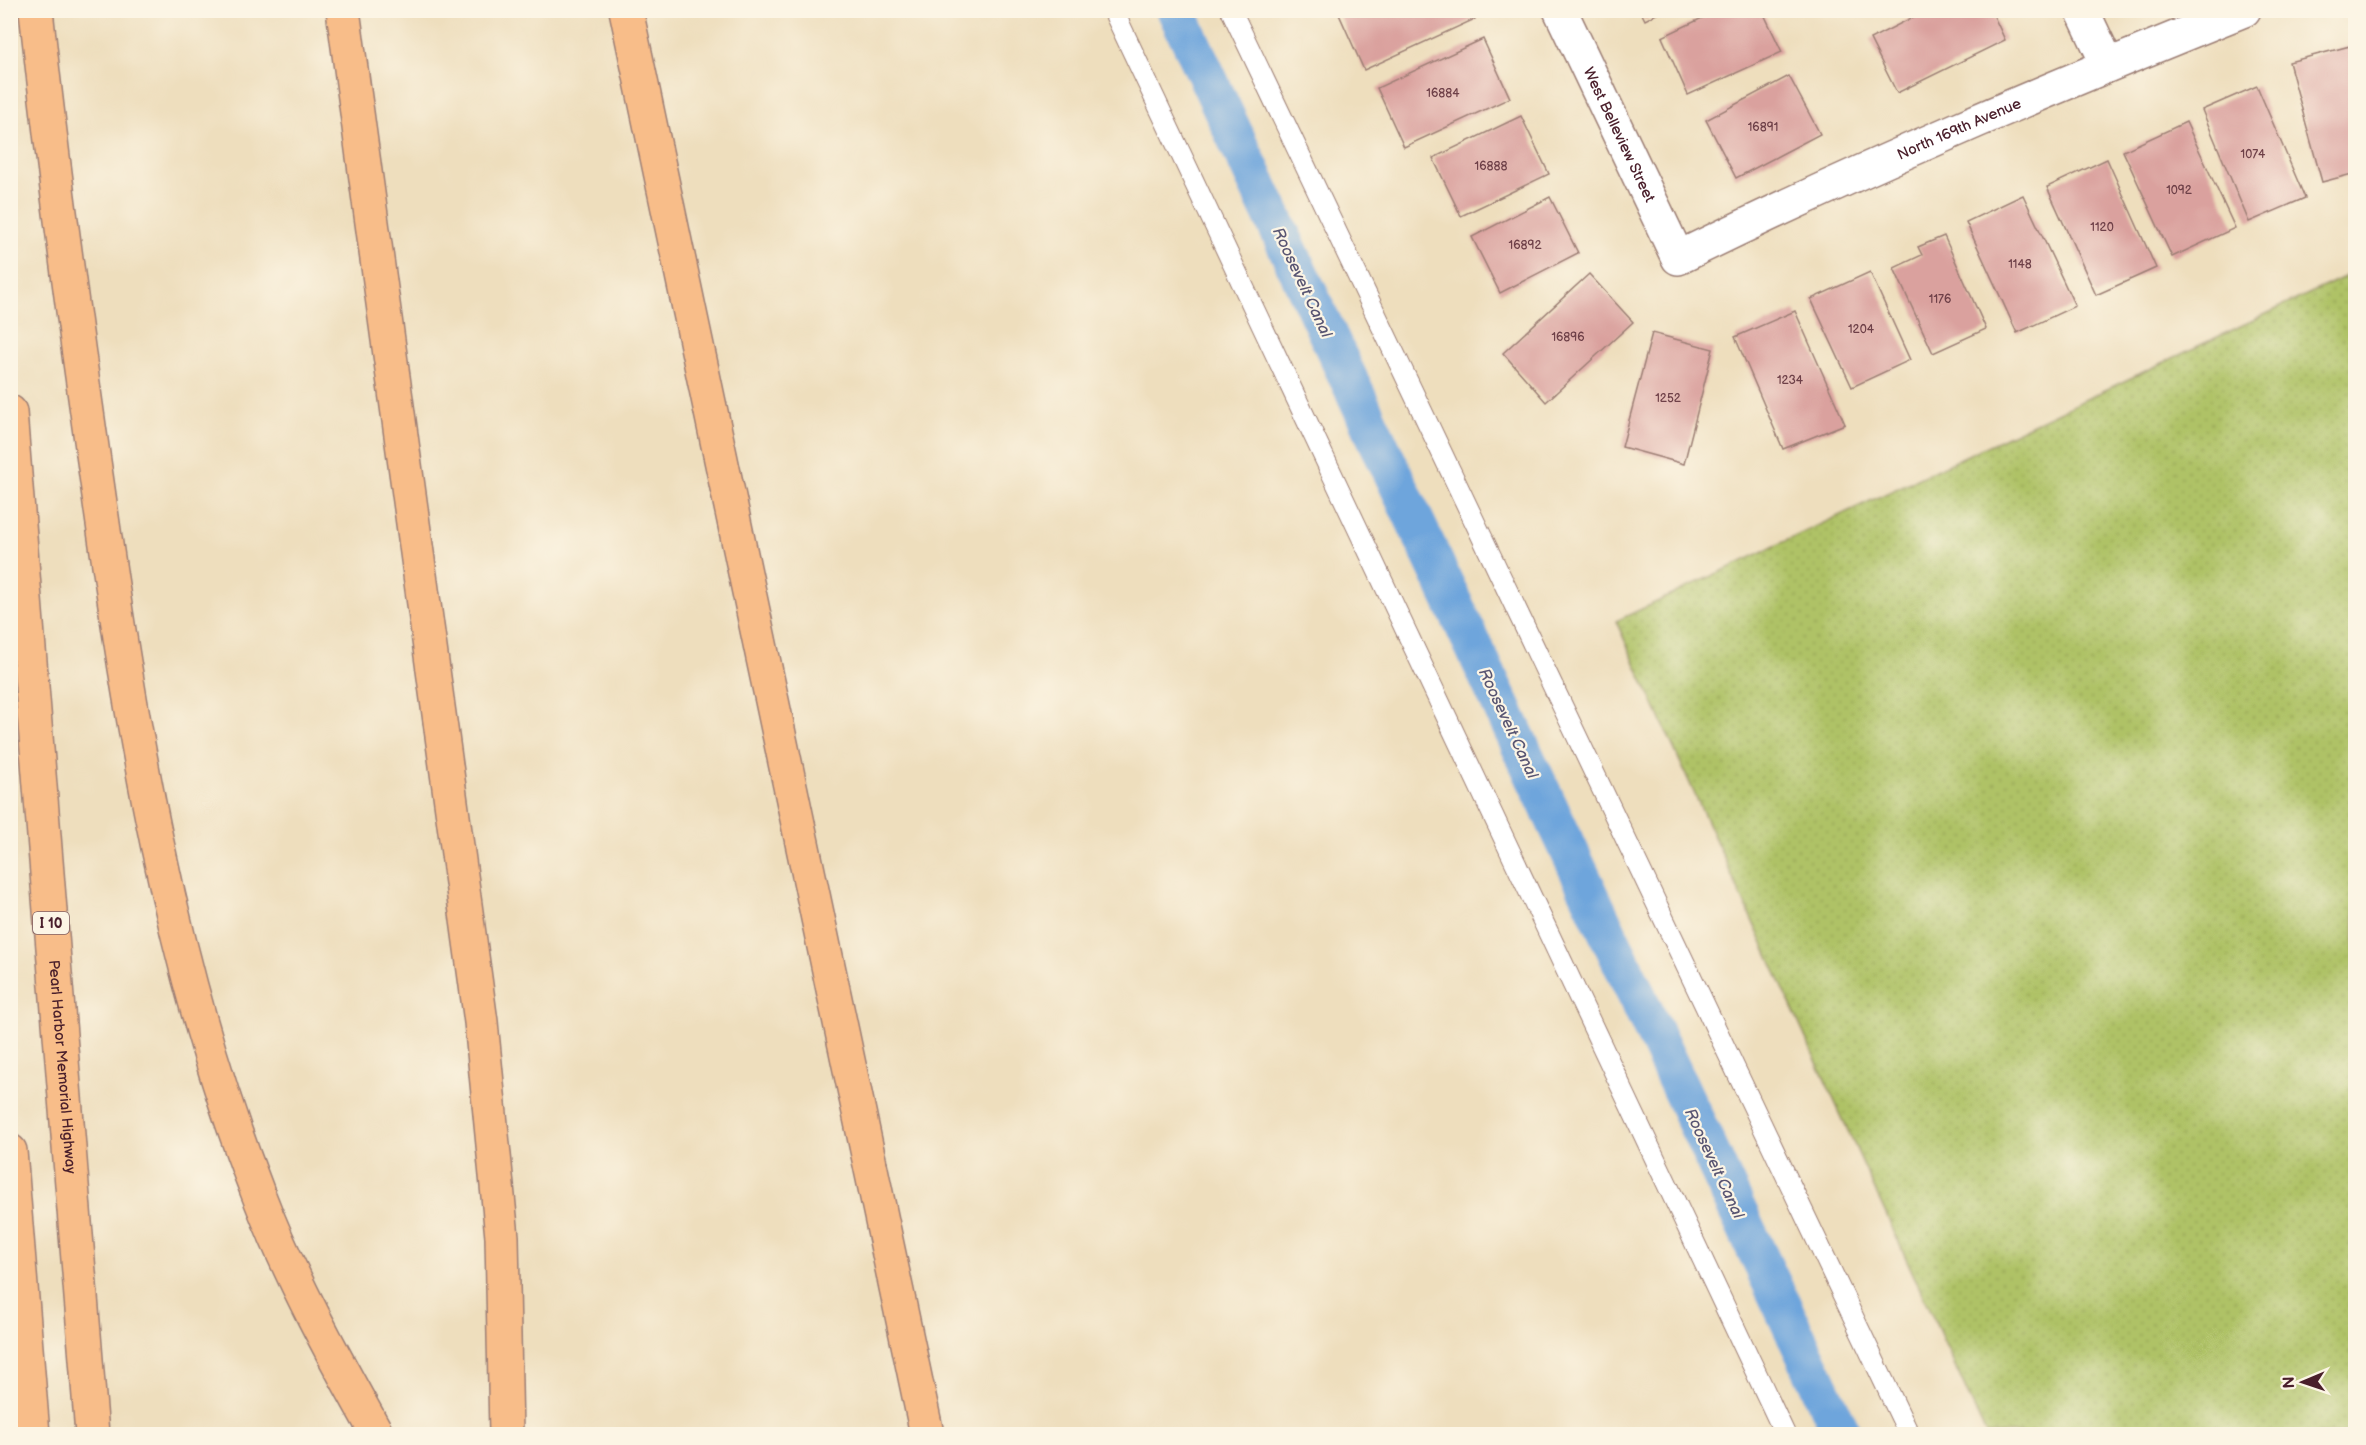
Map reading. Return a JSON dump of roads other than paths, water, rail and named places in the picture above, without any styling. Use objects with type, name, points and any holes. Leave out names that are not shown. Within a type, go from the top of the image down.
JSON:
[{"type":"main road","points":[[36,10],[80,366],[112,591],[138,754],[178,938],[215,1071],[259,1198],[309,1304],[377,1434]]},
{"type":"main road","points":[[343,10],[481,1022],[502,1236],[506,1434]]},
{"type":"main road","points":[[626,10],[927,1434]]},
{"type":"main road","name":"Pearl Harbor Memorial Highway","points":[[10,412],[92,1434]]},
{"type":"main road","points":[[10,1150],[33,1434]]},
{"type":"street","name":"West Belleview Street","points":[[1560,10],[1678,258]]},
{"type":"street","points":[[2082,10],[2109,65]]},
{"type":"street","name":"North 169th Avenue","points":[[1678,258],[1783,207],[2109,65],[2244,10]]},
{"type":"lane","points":[[1113,10],[1785,1434]]},
{"type":"lane","points":[[1231,10],[1909,1434]]},
{"type":"waterway","name":"Roosevelt Canal","points":[[1176,10],[1842,1434]]}]
